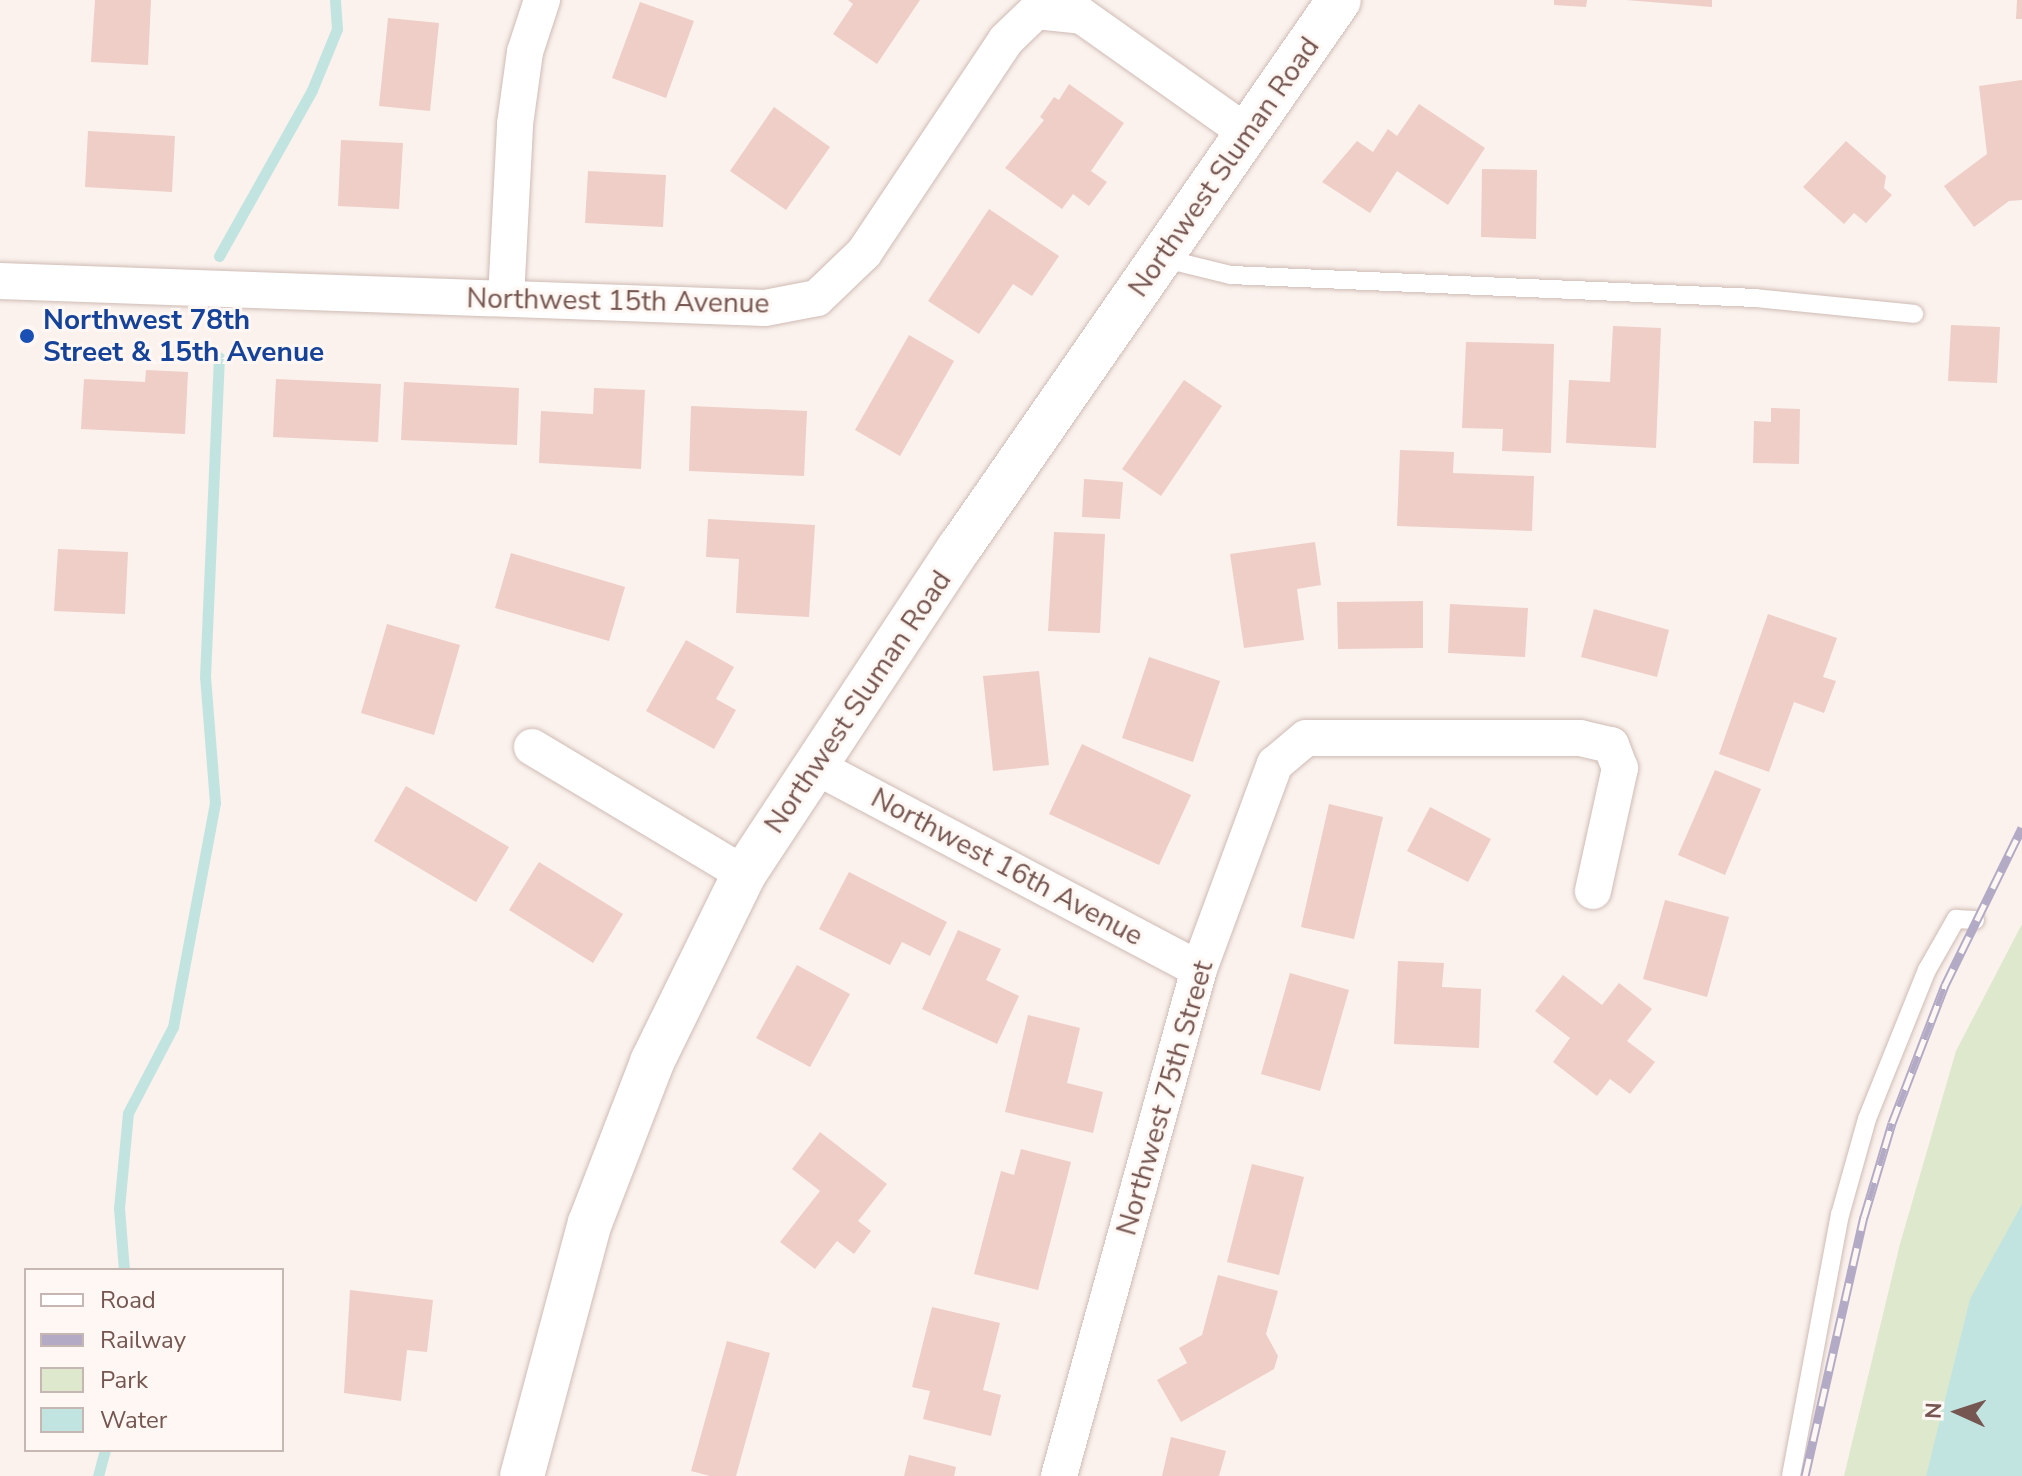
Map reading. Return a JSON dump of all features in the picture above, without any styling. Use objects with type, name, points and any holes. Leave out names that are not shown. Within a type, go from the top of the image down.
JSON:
[{"type":"street","points":[[506,298],[515,124],[525,52],[542,0]]},
{"type":"street","name":"Northwest Sluman Road","points":[[522,1476],[590,1223],[652,1062],[744,874],[1339,0]]},
{"type":"street","name":"Northwest 15th Avenue","points":[[0,281],[765,308],[817,298],[864,253],[1006,40],[1036,11],[1082,16],[1247,133]]},
{"type":"street","name":"Northwest 75th Street","points":[[1059,1476],[1199,969],[1275,764],[1306,738],[1580,738],[1611,745],[1620,768],[1593,891]]},
{"type":"street","points":[[532,747],[744,874]]},
{"type":"street","name":"Northwest 16th Avenue","points":[[815,766],[1199,969]]},
{"type":"lane","points":[[1161,258],[1231,275],[1725,296],[1914,314]]},
{"type":"lane","points":[[1791,1476],[1840,1215],[1867,1119],[1927,970],[1956,919],[1975,920]]},
{"type":"green space","points":[[2022,924],[2022,1476],[1844,1476],[1900,1244],[1956,1051]]},
{"type":"water","points":[[2022,1204],[2022,1476],[1926,1476],[1970,1299]]},
{"type":"building","points":[[95,0],[151,0],[148,65],[91,62]]},
{"type":"building","points":[[848,0],[920,0],[877,64],[833,34],[853,4]]},
{"type":"building","points":[[1554,0],[1587,0],[1586,7],[1554,5]]},
{"type":"building","points":[[1626,0],[1712,0],[1712,7]]},
{"type":"building","points":[[2017,0],[2022,0],[2022,19],[2016,19]]},
{"type":"building","points":[[640,2],[694,21],[666,98],[612,78]]},
{"type":"building","points":[[388,18],[439,23],[430,111],[379,106]]},
{"type":"building","points":[[2022,80],[2022,200],[2009,201],[1974,227],[1944,186],[1987,154],[1979,86]]},
{"type":"building","points":[[1069,84],[1124,123],[1091,171],[1107,182],[1089,206],[1073,194],[1062,209],[1005,168],[1044,120],[1040,117],[1054,97],[1059,100]]},
{"type":"building","points":[[1419,104],[1485,148],[1448,205],[1397,171],[1370,213],[1322,182],[1357,141],[1373,152],[1388,129],[1397,136]]},
{"type":"building","points":[[774,107],[830,147],[786,210],[730,171]]},
{"type":"building","points":[[88,131],[175,136],[172,192],[85,187]]},
{"type":"building","points":[[341,140],[403,143],[399,209],[338,206]]},
{"type":"building","points":[[1846,141],[1886,176],[1884,188],[1892,195],[1866,223],[1854,213],[1844,224],[1803,187]]},
{"type":"building","points":[[1482,169],[1537,170],[1536,239],[1481,237]]},
{"type":"building","points":[[588,171],[666,175],[663,227],[585,223]]},
{"type":"building","points":[[989,209],[1059,256],[1032,296],[1013,284],[979,334],[928,301]]},
{"type":"building","points":[[1951,325],[2000,327],[1997,383],[1948,381]]},
{"type":"building","points":[[1613,326],[1661,328],[1656,448],[1566,443],[1569,380],[1610,382]]},
{"type":"building","points":[[909,335],[954,361],[900,456],[855,430]]},
{"type":"building","points":[[1466,342],[1554,344],[1551,453],[1502,451],[1503,429],[1462,428]]},
{"type":"building","points":[[146,370],[188,372],[185,434],[81,429],[84,379],[145,382]]},
{"type":"building","points":[[276,379],[381,384],[378,442],[273,437]]},
{"type":"building","points":[[1184,380],[1222,406],[1161,496],[1122,469]]},
{"type":"building","points":[[404,382],[519,388],[517,445],[401,440]]},
{"type":"building","points":[[594,388],[645,390],[641,469],[539,463],[541,411],[593,414]]},
{"type":"building","points":[[691,406],[807,411],[804,476],[689,471]]},
{"type":"building","points":[[1771,408],[1800,409],[1799,464],[1753,463],[1754,421],[1771,422]]},
{"type":"building","points":[[1400,450],[1454,452],[1453,473],[1534,476],[1532,531],[1397,526]]},
{"type":"building","points":[[1084,479],[1123,482],[1120,519],[1082,517]]},
{"type":"building","points":[[708,519],[815,525],[809,617],[736,613],[739,559],[706,557]]},
{"type":"building","points":[[1054,532],[1105,534],[1100,633],[1048,631]]},
{"type":"building","points":[[1315,542],[1321,585],[1297,589],[1304,640],[1244,648],[1230,554]]},
{"type":"building","points":[[58,549],[128,552],[125,614],[54,611]]},
{"type":"building","points":[[511,553],[625,587],[609,641],[495,608]]},
{"type":"building","points":[[1423,601],[1423,648],[1338,649],[1337,602]]},
{"type":"building","points":[[1450,604],[1528,608],[1525,657],[1448,653]]},
{"type":"building","points":[[1594,609],[1669,630],[1657,677],[1581,657]]},
{"type":"building","points":[[1768,614],[1837,638],[1823,677],[1836,681],[1824,713],[1794,702],[1769,772],[1719,754]]},
{"type":"building","points":[[387,624],[460,645],[434,735],[361,713]]},
{"type":"building","points":[[686,640],[734,667],[716,699],[736,710],[714,749],[646,711]]},
{"type":"building","points":[[1149,657],[1220,681],[1193,762],[1122,738]]},
{"type":"building","points":[[1039,671],[1049,765],[993,771],[983,676]]},
{"type":"building","points":[[1082,744],[1191,795],[1159,865],[1049,814]]},
{"type":"building","points":[[1715,770],[1761,789],[1725,875],[1678,855]]},
{"type":"building","points":[[406,786],[509,847],[476,902],[374,841]]},
{"type":"building","points":[[1329,804],[1383,817],[1354,939],[1301,927]]},
{"type":"building","points":[[1430,807],[1491,839],[1468,882],[1407,851]]},
{"type":"building","points":[[539,862],[623,914],[593,963],[509,910]]},
{"type":"building","points":[[849,872],[947,922],[930,956],[902,942],[890,965],[819,929]]},
{"type":"building","points":[[1665,900],[1729,917],[1707,997],[1643,979]]},
{"type":"building","points":[[958,930],[1001,949],[986,980],[1019,996],[997,1044],[922,1009]]},
{"type":"building","points":[[1398,961],[1444,963],[1442,987],[1481,989],[1479,1048],[1394,1044]]},
{"type":"building","points":[[797,965],[850,994],[810,1067],[756,1038]]},
{"type":"building","points":[[1290,973],[1349,990],[1320,1091],[1261,1074]]},
{"type":"building","points":[[1563,975],[1602,1005],[1619,983],[1652,1009],[1627,1041],[1655,1062],[1630,1094],[1610,1079],[1597,1096],[1553,1062],[1570,1038],[1535,1011]]},
{"type":"building","points":[[1028,1015],[1080,1028],[1067,1083],[1103,1092],[1093,1133],[1005,1112]]},
{"type":"building","points":[[820,1132],[887,1184],[858,1221],[871,1231],[854,1254],[837,1241],[815,1269],[780,1242],[820,1191],[792,1169]]},
{"type":"building","points":[[1021,1149],[1071,1162],[1038,1290],[974,1274],[1001,1171],[1014,1175]]},
{"type":"building","points":[[1252,1164],[1304,1177],[1279,1275],[1227,1262]]},
{"type":"building","points":[[1218,1275],[1278,1291],[1266,1334],[1278,1356],[1274,1369],[1181,1422],[1157,1380],[1187,1363],[1179,1348],[1202,1335]]},
{"type":"building","points":[[350,1290],[433,1300],[427,1352],[407,1350],[401,1401],[344,1393]]},
{"type":"building","points":[[932,1307],[1000,1323],[983,1390],[1001,1395],[991,1436],[923,1419],[930,1391],[912,1387]]},
{"type":"building","points":[[727,1341],[770,1353],[736,1476],[710,1476],[691,1471]]},
{"type":"building","points":[[1171,1437],[1226,1451],[1219,1476],[1162,1476]]},
{"type":"building","points":[[909,1455],[956,1467],[954,1476],[904,1476]]},
{"type":"waterway","points":[[219,256],[312,90],[337,29],[335,0]]},
{"type":"waterway","points":[[124,1268],[119,1208],[128,1113],[173,1027],[215,803],[205,677],[219,357]]},
{"type":"waterway","points":[[98,1476],[104,1452]]},
{"type":"railway","points":[[1805,1476],[1864,1217],[1892,1123],[1945,985],[2022,828]]},
{"type":"place","name":"Northwest 78th Street & 15th Avenue","points":[[27,336]]}]
